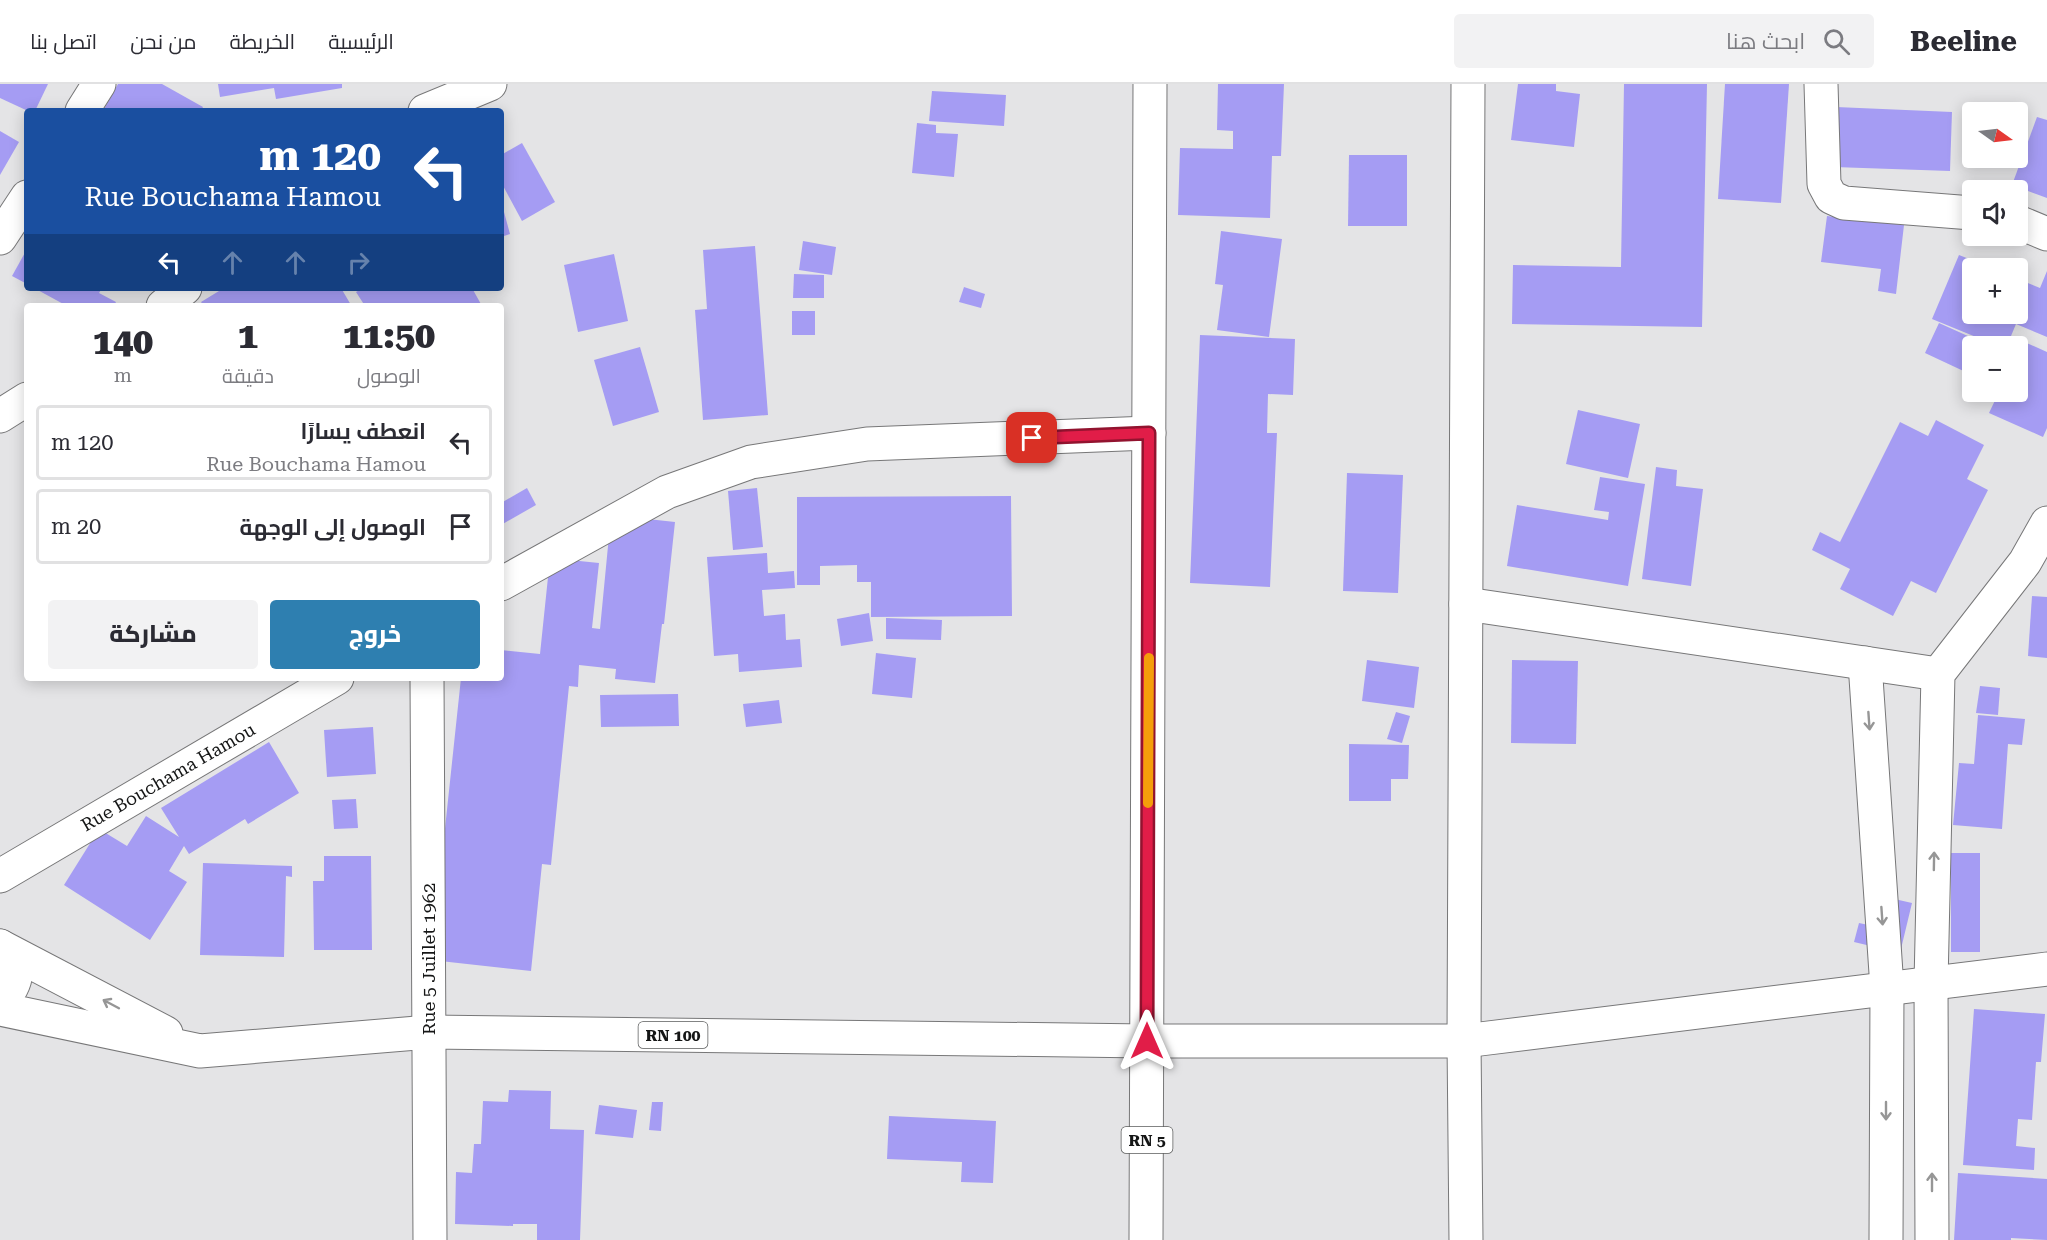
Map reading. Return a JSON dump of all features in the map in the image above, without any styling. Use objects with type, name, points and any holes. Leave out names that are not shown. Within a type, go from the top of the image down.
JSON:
[{"type":"street","points":[[84,108],[99,84]]},
{"type":"street","points":[[431,108],[490,84]]},
{"type":"street","name":"RN 5","points":[[1146,1240],[1150,84]]},
{"type":"street","points":[[1466,1240],[1464,1041],[1468,84]]},
{"type":"street","points":[[1821,84],[1824,183],[1831,197],[1844,203],[1962,212]]},
{"type":"street","points":[[0,238],[24,201]]},
{"type":"street","points":[[2028,226],[2047,234]]},
{"type":"street","points":[[167,303],[181,291]]},
{"type":"street","points":[[0,416],[24,401]]},
{"type":"street","points":[[504,582],[667,492],[751,462],[867,444],[1149,433]]},
{"type":"street","points":[[1932,1240],[1931,983],[1938,674],[2025,562],[2047,523]]},
{"type":"street","points":[[1466,604],[1938,674]]},
{"type":"street","points":[[1865,663],[1887,988],[1886,1240]]},
{"type":"street","name":"Rue Bouchama Hamou","points":[[0,876],[332,681]]},
{"type":"street","name":"Rue 5 Juillet 1962","points":[[427,681],[430,1240]]},
{"type":"street","points":[[0,946],[14,959],[16,971],[11,991],[0,1002]]},
{"type":"street","points":[[0,946],[200,1051]]},
{"type":"street","points":[[1147,1041],[1464,1041],[2047,969]]},
{"type":"street","points":[[0,1009],[200,1051]]},
{"type":"street","name":"RN 100","points":[[200,1051],[429,1032],[1147,1041]]},
{"type":"building","points":[[0,84],[48,84],[36,108],[24,109],[0,98]]},
{"type":"building","points":[[118,84],[162,84],[203,107],[202,108],[105,108]]},
{"type":"building","points":[[218,84],[342,84],[342,88],[276,99],[274,88],[220,97]]},
{"type":"building","points":[[1218,84],[1284,84],[1281,156],[1272,156],[1270,218],[1178,215],[1180,148],[1233,149],[1233,131],[1217,130]]},
{"type":"building","points":[[1518,84],[1556,84],[1556,91],[1580,94],[1574,147],[1511,140]]},
{"type":"building","points":[[1624,84],[1707,84],[1702,327],[1512,324],[1513,265],[1621,267]]},
{"type":"building","points":[[1725,84],[1789,84],[1781,203],[1718,199]]},
{"type":"building","points":[[932,91],[1006,95],[1004,126],[929,121]]},
{"type":"building","points":[[1836,107],[1952,112],[1950,171],[1834,167]]},
{"type":"building","points":[[2037,117],[2047,120],[2047,198],[2028,191],[2028,180],[2014,180],[2018,168],[2028,168],[2028,141]]},
{"type":"building","points":[[917,123],[936,125],[936,133],[958,134],[954,177],[912,173]]},
{"type":"building","points":[[0,131],[19,142],[0,175]]},
{"type":"building","points":[[522,143],[555,202],[522,221],[504,188],[504,153]]},
{"type":"building","points":[[1349,155],[1407,155],[1407,226],[1348,226]]},
{"type":"building","points":[[504,212],[510,234],[504,236]]},
{"type":"building","points":[[1827,216],[1904,225],[1896,294],[1878,291],[1881,269],[1821,262]]},
{"type":"building","points":[[1221,231],[1282,239],[1269,337],[1217,330],[1223,285],[1215,284]]},
{"type":"building","points":[[803,241],[836,247],[832,275],[799,270]]},
{"type":"building","points":[[755,246],[768,415],[703,420],[695,310],[707,309],[703,250]]},
{"type":"building","points":[[24,254],[24,282],[12,276]]},
{"type":"building","points":[[614,254],[628,321],[578,332],[564,265]]},
{"type":"building","points":[[1959,255],[1967,258],[1962,258],[1962,324],[2016,324],[2011,336],[1974,336],[1932,319]]},
{"type":"building","points":[[2047,271],[2047,337],[2016,324],[2028,324],[2028,283],[2040,288]]},
{"type":"building","points":[[794,274],[824,275],[824,298],[793,298]]},
{"type":"building","points":[[964,287],[985,294],[981,308],[959,302]]},
{"type":"building","points":[[40,291],[100,291],[99,293],[116,302],[116,303],[62,303]]},
{"type":"building","points":[[219,291],[343,291],[350,303],[202,303]]},
{"type":"building","points":[[474,291],[480,303],[363,303],[356,292]]},
{"type":"building","points":[[792,311],[815,311],[815,335],[792,335]]},
{"type":"building","points":[[1939,323],[1968,336],[1962,336],[1962,370],[1925,353]]},
{"type":"building","points":[[1200,335],[1295,339],[1293,395],[1268,394],[1267,433],[1277,433],[1270,587],[1190,583]]},
{"type":"building","points":[[2028,344],[2047,352],[2047,428],[2043,437],[1989,413],[1994,402],[2028,402]]},
{"type":"building","points":[[640,347],[659,412],[613,426],[594,360]]},
{"type":"building","points":[[1578,410],[1640,424],[1628,478],[1566,464]]},
{"type":"building","points":[[1936,420],[1984,445],[1967,479],[1988,490],[1936,593],[1911,581],[1893,616],[1840,589],[1850,569],[1812,550],[1820,532],[1840,542],[1900,422],[1928,436]]},
{"type":"building","points":[[1656,467],[1677,470],[1676,486],[1703,489],[1691,586],[1642,579]]},
{"type":"building","points":[[1347,473],[1403,475],[1398,593],[1343,591]]},
{"type":"building","points":[[1600,477],[1645,484],[1628,586],[1507,566],[1517,505],[1608,520],[1609,512],[1594,510]]},
{"type":"building","points":[[527,488],[536,505],[504,523],[504,501]]},
{"type":"building","points":[[757,488],[763,547],[733,550],[728,491]]},
{"type":"building","points":[[1011,496],[1012,616],[871,617],[871,582],[857,582],[857,565],[820,566],[820,585],[797,585],[797,497]]},
{"type":"building","points":[[611,515],[675,522],[655,683],[615,679],[616,669],[579,665],[578,687],[569,686],[551,865],[542,864],[531,971],[431,960],[461,681],[504,681],[504,650],[540,654],[550,558],[599,563],[592,628],[600,629]]},
{"type":"building","points":[[767,553],[768,573],[794,571],[795,588],[762,590],[764,616],[785,614],[786,640],[800,639],[802,667],[739,672],[738,654],[714,656],[707,557]]},
{"type":"building","points":[[2032,596],[2047,597],[2047,658],[2028,656]]},
{"type":"building","points":[[869,613],[873,641],[841,646],[837,619]]},
{"type":"building","points":[[886,618],[942,620],[941,640],[886,639]]},
{"type":"building","points":[[876,653],[916,658],[912,698],[872,694]]},
{"type":"building","points":[[1367,660],[1419,667],[1414,708],[1362,701]]},
{"type":"building","points":[[1512,660],[1578,661],[1576,744],[1511,743]]},
{"type":"building","points":[[1980,686],[2000,688],[1998,715],[1976,713]]},
{"type":"building","points":[[678,694],[679,726],[601,727],[600,695]]},
{"type":"building","points":[[779,700],[782,723],[746,727],[743,704]]},
{"type":"building","points":[[1396,712],[1410,716],[1402,743],[1387,739]]},
{"type":"building","points":[[1978,715],[2025,719],[2022,745],[2008,744],[2002,829],[1953,825],[1959,763],[1974,764]]},
{"type":"building","points":[[373,727],[376,774],[327,777],[324,730]]},
{"type":"building","points":[[269,742],[299,793],[248,824],[245,819],[189,854],[184,846],[169,871],[187,882],[150,940],[64,885],[99,829],[127,846],[146,816],[179,837],[161,808]]},
{"type":"building","points":[[1349,744],[1409,745],[1408,779],[1391,779],[1391,801],[1349,801]]},
{"type":"building","points":[[356,799],[358,828],[334,829],[332,800]]},
{"type":"building","points":[[1951,853],[1980,853],[1980,952],[1951,952]]},
{"type":"building","points":[[324,856],[371,856],[372,950],[314,950],[313,881],[324,881]]},
{"type":"building","points":[[203,863],[292,866],[292,877],[286,876],[284,957],[200,955]]},
{"type":"building","points":[[1890,898],[1912,903],[1900,953],[1854,942],[1859,923],[1878,927]]},
{"type":"building","points":[[1974,1009],[2045,1014],[2041,1062],[2036,1062],[2032,1120],[2018,1119],[2016,1146],[2035,1148],[2034,1170],[1963,1165]]},
{"type":"building","points":[[509,1090],[551,1091],[550,1129],[584,1130],[580,1240],[537,1240],[537,1224],[513,1224],[513,1226],[455,1224],[456,1172],[472,1173],[474,1144],[481,1144],[483,1101],[508,1102]]},
{"type":"building","points":[[652,1102],[663,1102],[661,1131],[649,1130]]},
{"type":"building","points":[[599,1105],[637,1110],[633,1138],[595,1134]]},
{"type":"building","points":[[889,1116],[996,1121],[993,1183],[961,1182],[962,1162],[887,1159]]},
{"type":"building","points":[[1958,1173],[2047,1179],[2047,1240],[2011,1238],[2011,1240],[1954,1240]]},
{"type":"slow traffic","points":[[1148,803],[1149,658]]},
{"type":"route","points":[[1032,438],[1149,433],[1147,1041]]}]
